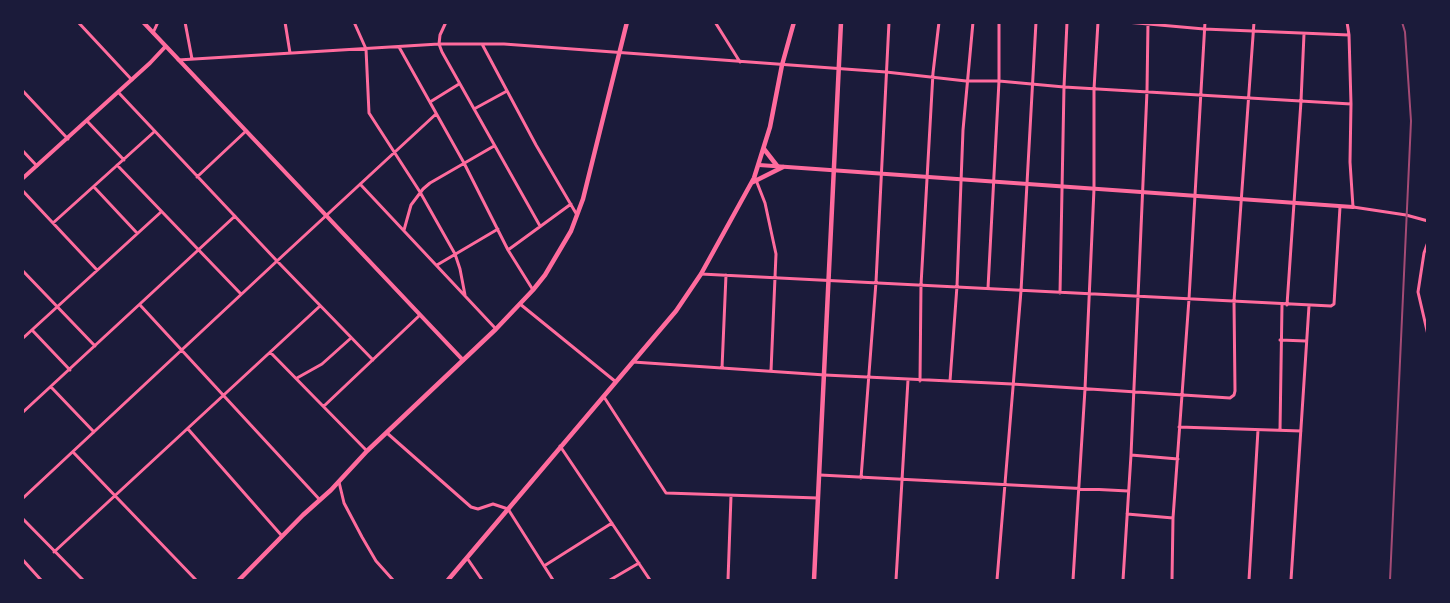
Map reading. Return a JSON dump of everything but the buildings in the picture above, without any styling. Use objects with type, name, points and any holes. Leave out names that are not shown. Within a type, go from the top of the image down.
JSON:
[{"type":"main road","points":[[239,580],[367,451],[496,329],[533,290],[561,250],[578,216],[593,164],[618,53],[627,22]]},
{"type":"main road","points":[[448,580],[676,311],[701,274],[754,181],[770,127],[782,65],[794,22]]},
{"type":"main road","points":[[814,580],[841,22]]},
{"type":"main road","points":[[754,181],[781,167],[764,149]]},
{"type":"street","points":[[78,22],[132,80]]},
{"type":"street","points":[[142,22],[462,360]]},
{"type":"street","points":[[153,34],[158,22]]},
{"type":"street","points":[[185,22],[192,59]]},
{"type":"street","points":[[285,22],[290,53]]},
{"type":"street","points":[[354,22],[366,49],[369,113],[420,192],[455,254],[465,295]]},
{"type":"street","points":[[446,22],[440,35],[439,44],[459,84],[540,226]]},
{"type":"street","points":[[716,22],[740,63]]},
{"type":"street","points":[[861,478],[876,282],[889,22]]},
{"type":"street","points":[[920,381],[921,284],[932,78],[939,22]]},
{"type":"street","points":[[950,382],[957,286],[960,180],[966,81],[973,22]]},
{"type":"street","points":[[988,288],[999,81],[999,22]]},
{"type":"street","points":[[997,580],[1021,291],[1036,22]]},
{"type":"street","points":[[1060,293],[1064,87],[1068,22]]},
{"type":"street","points":[[1073,580],[1085,389],[1094,189],[1094,89],[1098,22]]},
{"type":"street","points":[[1126,22],[1204,29],[1349,35]]},
{"type":"street","points":[[1172,580],[1173,518],[1189,299],[1204,22]]},
{"type":"street","points":[[633,362],[869,378],[1012,384],[1230,398],[1234,395],[1234,302],[1254,22]]},
{"type":"street","points":[[1347,22],[1349,35],[1350,162],[1353,207]]},
{"type":"street","points":[[1123,580],[1131,455],[1143,192],[1148,23]]},
{"type":"street","points":[[1287,305],[1304,34]]},
{"type":"street","points":[[177,60],[439,44],[482,44],[886,72],[966,81],[999,81],[1094,89],[1351,104]]},
{"type":"street","points":[[482,44],[578,216]]},
{"type":"street","points":[[22,179],[132,80],[165,47]]},
{"type":"street","points":[[399,47],[464,163],[508,250],[533,290]]},
{"type":"street","points":[[430,102],[459,84]]},
{"type":"street","points":[[22,90],[68,139]]},
{"type":"street","points":[[474,109],[507,91]]},
{"type":"street","points":[[118,92],[276,261],[373,360]]},
{"type":"street","points":[[22,499],[436,114]]},
{"type":"street","points":[[87,121],[124,160]]},
{"type":"street","points":[[197,177],[246,131]]},
{"type":"street","points":[[53,223],[154,132]]},
{"type":"street","points":[[404,231],[410,208],[420,192],[430,183],[494,146]]},
{"type":"street","points":[[22,150],[37,166]]},
{"type":"street","points":[[117,165],[241,294]]},
{"type":"street","points":[[759,165],[1353,207],[1406,215],[1428,221]]},
{"type":"street","points":[[754,181],[762,193],[776,254],[771,371]]},
{"type":"street","points":[[360,184],[496,329]]},
{"type":"street","points":[[94,187],[137,233]]},
{"type":"street","points":[[22,190],[97,270]]},
{"type":"street","points":[[508,250],[571,204]]},
{"type":"street","points":[[701,274],[1331,306],[1334,304],[1340,207]]},
{"type":"street","points":[[22,339],[161,212]]},
{"type":"street","points":[[22,413],[235,216]]},
{"type":"street","points":[[436,265],[498,228]]},
{"type":"street","points":[[1428,242],[1424,252],[1418,292],[1428,335]]},
{"type":"street","points":[[22,270],[95,346]]},
{"type":"street","points":[[722,368],[726,275]]},
{"type":"street","points":[[520,304],[616,383]]},
{"type":"street","points":[[140,305],[320,500]]},
{"type":"street","points":[[1280,430],[1282,305]]},
{"type":"street","points":[[54,552],[320,306]]},
{"type":"street","points":[[1292,580],[1309,306]]},
{"type":"street","points":[[324,406],[420,315]]},
{"type":"street","points":[[32,330],[70,370]]},
{"type":"street","points":[[297,378],[329,358],[351,338]]},
{"type":"street","points":[[1280,340],[1306,342]]},
{"type":"street","points":[[270,352],[367,451]]},
{"type":"street","points":[[896,580],[908,380]]},
{"type":"street","points":[[51,387],[94,432]]},
{"type":"street","points":[[604,397],[666,494],[818,498]]},
{"type":"street","points":[[1179,427],[1302,431]]},
{"type":"street","points":[[188,429],[282,536]]},
{"type":"street","points":[[1249,580],[1258,430]]},
{"type":"street","points":[[387,434],[471,507],[478,509],[493,504],[508,509],[553,580]]},
{"type":"street","points":[[560,446],[650,580]]},
{"type":"street","points":[[72,452],[196,580]]},
{"type":"street","points":[[1131,455],[1178,459]]},
{"type":"street","points":[[820,475],[1128,490]]},
{"type":"street","points":[[339,481],[344,503],[376,562],[393,580]]},
{"type":"street","points":[[728,580],[731,496]]},
{"type":"street","points":[[1127,514],[1173,518]]},
{"type":"street","points":[[22,518],[83,580]]},
{"type":"street","points":[[544,566],[612,523]]},
{"type":"street","points":[[468,558],[482,580]]},
{"type":"street","points":[[22,559],[42,580]]},
{"type":"street","points":[[610,580],[639,563]]},
{"type":"railway","points":[[1390,580],[1411,121],[1405,32],[1402,22]]}]
